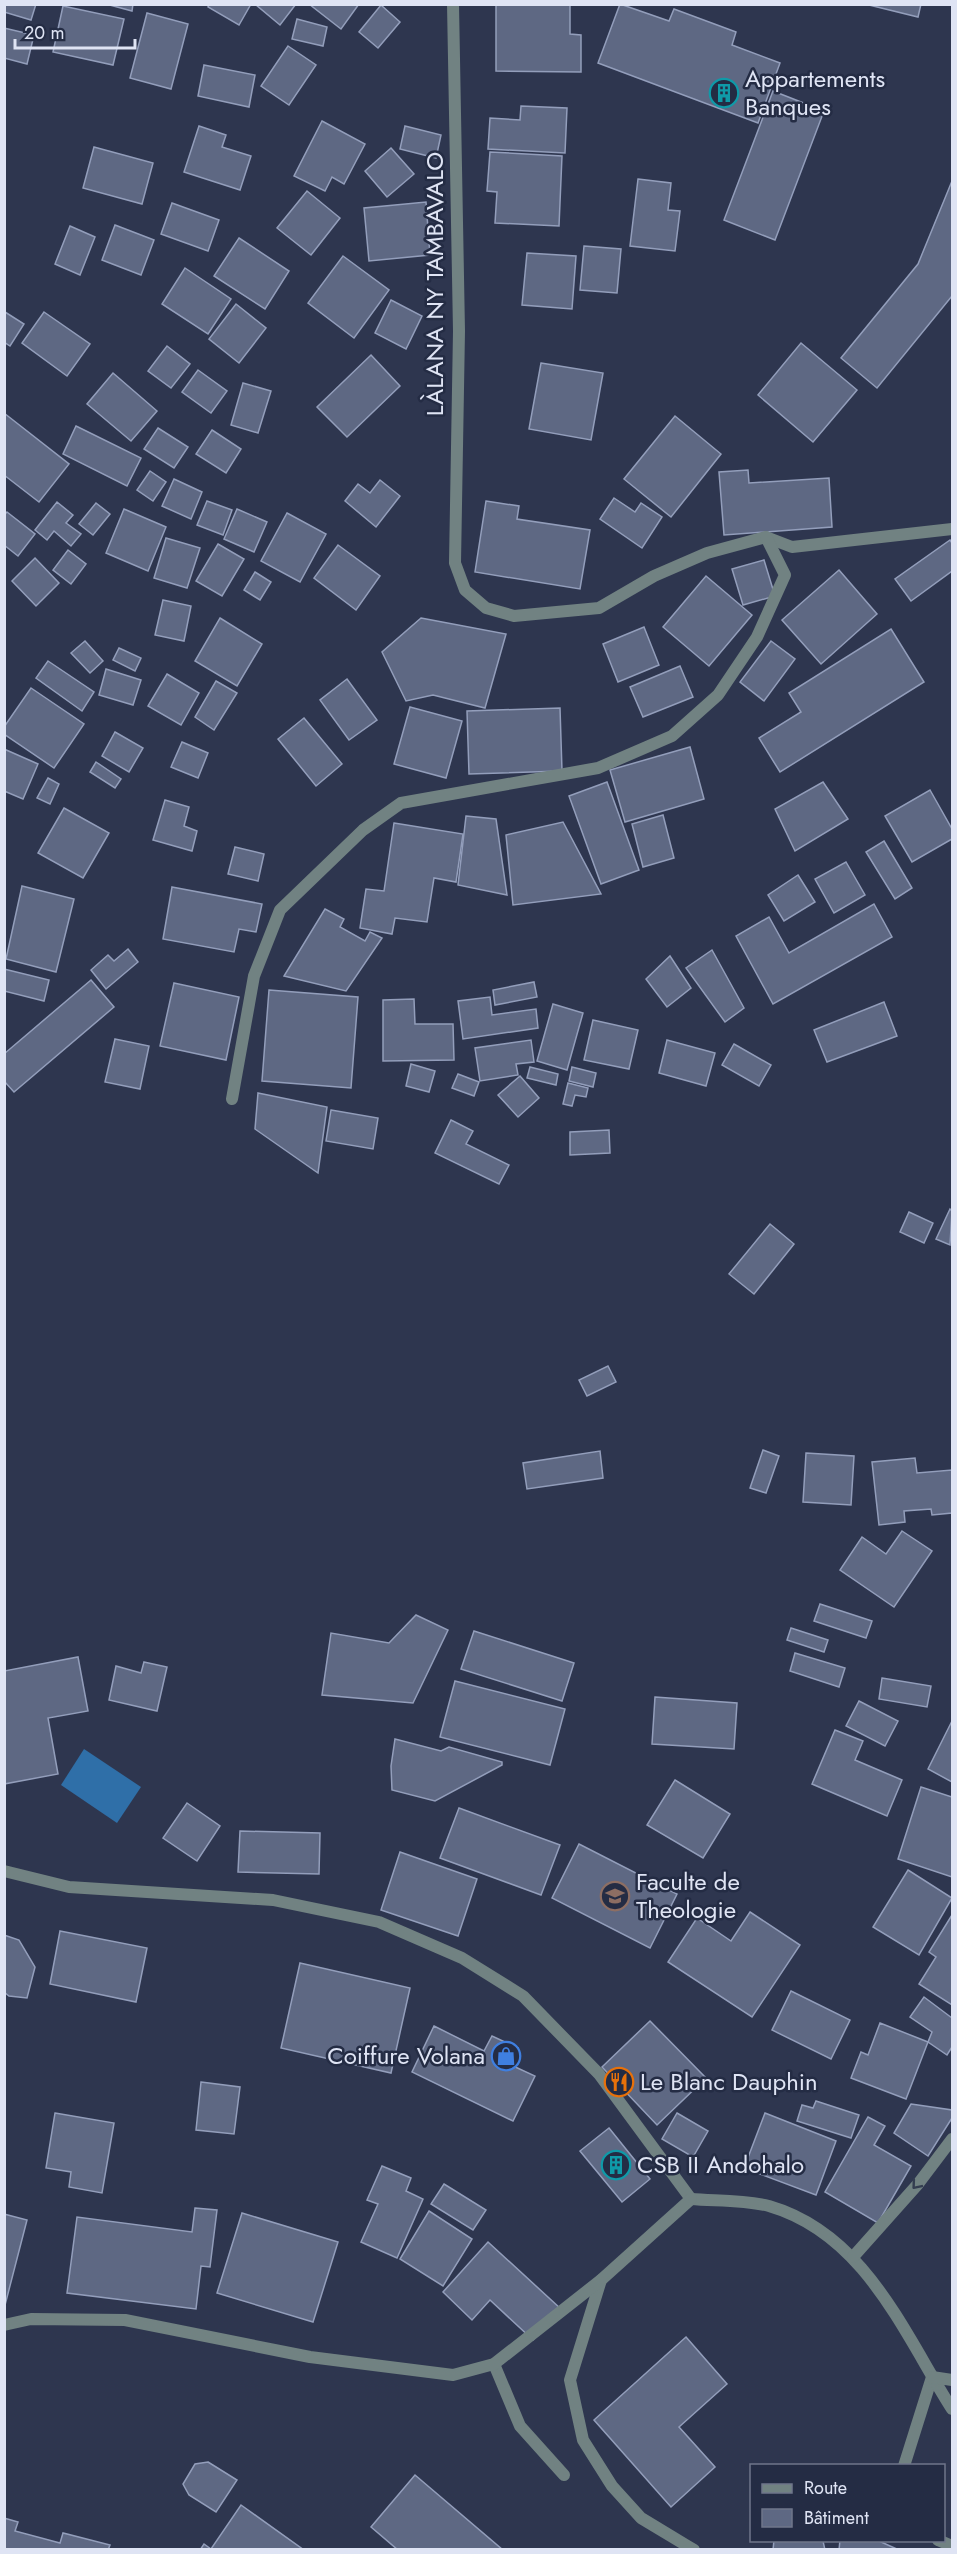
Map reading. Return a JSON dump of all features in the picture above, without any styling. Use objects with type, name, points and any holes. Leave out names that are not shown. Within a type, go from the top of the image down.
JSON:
[{"type":"street","name":"LÀLANA NY TAMBAVALO","points":[[453,4],[459,331],[455,563],[465,590],[486,608],[514,616],[599,608],[675,567],[707,553],[766,537]]},
{"type":"street","points":[[766,537],[792,547],[952,529]]},
{"type":"street","points":[[232,1099],[254,976],[280,910],[363,830],[400,803],[598,768],[672,736],[718,695],[758,637],[785,575],[766,537]]},
{"type":"street","points":[[4,1871],[69,1887],[273,1900],[379,1922],[462,1958],[523,1995],[592,2066],[691,2199]]},
{"type":"street","points":[[853,2257],[918,2184],[952,2139]]},
{"type":"street","points":[[4,2325],[31,2319],[125,2320],[309,2357],[453,2375],[494,2364],[601,2280],[691,2199],[768,2206],[813,2225],[853,2257],[890,2303],[952,2409]]},
{"type":"street","points":[[601,2280],[570,2380],[583,2440],[612,2486],[641,2518],[694,2550]]},
{"type":"street","points":[[494,2364],[520,2426],[564,2475]]},
{"type":"street","points":[[932,2377],[952,2380]]},
{"type":"street","points":[[905,2464],[932,2377]]},
{"type":"water","points":[[84,1749],[141,1787],[117,1823],[61,1785]]},
{"type":"building","points":[[4,4],[36,4],[31,20],[4,12]]},
{"type":"building","points":[[106,4],[133,4],[132,11]]},
{"type":"building","points":[[209,4],[251,4],[239,25],[208,7]]},
{"type":"building","points":[[255,4],[296,4],[280,25]]},
{"type":"building","points":[[309,4],[359,4],[341,29]]},
{"type":"building","points":[[496,4],[570,4],[570,34],[581,35],[581,72],[496,71]]},
{"type":"building","name":"Appartements Banques","points":[[620,4],[669,21],[674,9],[736,32],[732,45],[780,63],[758,123],[598,63]]},
{"type":"building","points":[[865,4],[921,4],[918,17]]},
{"type":"building","points":[[381,5],[400,22],[378,48],[359,32]]},
{"type":"building","points":[[63,6],[124,19],[113,65],[53,52]]},
{"type":"building","points":[[147,13],[188,24],[171,89],[130,78]]},
{"type":"building","points":[[297,19],[327,27],[323,46],[292,39]]},
{"type":"building","points":[[4,28],[34,35],[27,64],[4,58]]},
{"type":"building","points":[[288,46],[316,65],[289,105],[261,86]]},
{"type":"building","points":[[204,65],[255,75],[249,107],[198,96]]},
{"type":"building","points":[[773,91],[824,111],[775,240],[724,220]]},
{"type":"building","points":[[521,106],[567,108],[565,153],[488,149],[490,118],[520,120]]},
{"type":"building","points":[[322,121],[365,144],[344,184],[332,177],[325,191],[294,176]]},
{"type":"building","points":[[199,126],[226,135],[222,147],[251,156],[240,190],[184,172]]},
{"type":"building","points":[[405,126],[441,135],[436,158],[400,149]]},
{"type":"building","points":[[94,147],[153,163],[142,204],[83,188]]},
{"type":"building","points":[[391,148],[414,174],[387,197],[365,171]]},
{"type":"building","points":[[490,152],[562,156],[559,226],[495,223],[497,192],[487,191]]},
{"type":"building","points":[[638,179],[671,183],[668,210],[680,211],[675,251],[630,246]]},
{"type":"building","points":[[952,181],[952,296],[877,388],[841,358],[918,264]]},
{"type":"building","points":[[307,191],[340,218],[311,255],[277,228]]},
{"type":"building","points":[[426,202],[430,255],[369,261],[364,208]]},
{"type":"building","points":[[172,203],[219,220],[208,251],[161,234]]},
{"type":"building","points":[[115,225],[154,240],[141,275],[102,260]]},
{"type":"building","points":[[70,226],[95,237],[80,275],[55,264]]},
{"type":"building","points":[[239,238],[289,271],[265,309],[214,276]]},
{"type":"building","points":[[584,246],[621,249],[617,293],[580,290]]},
{"type":"building","points":[[527,253],[576,256],[572,309],[522,305]]},
{"type":"building","points":[[343,256],[389,290],[354,338],[308,303]]},
{"type":"building","points":[[185,268],[231,299],[208,334],[162,304]]},
{"type":"building","points":[[391,300],[422,316],[406,349],[375,333]]},
{"type":"building","points":[[236,304],[266,328],[239,363],[209,339]]},
{"type":"building","points":[[5,312],[24,324],[10,346],[4,342]]},
{"type":"building","points":[[44,312],[90,344],[67,376],[22,343]]},
{"type":"building","points":[[801,343],[857,390],[813,442],[758,395]]},
{"type":"building","points":[[167,346],[190,364],[171,388],[148,371]]},
{"type":"building","points":[[371,355],[400,386],[347,437],[317,407]]},
{"type":"building","points":[[541,363],[603,373],[591,440],[529,429]]},
{"type":"building","points":[[198,370],[227,391],[211,413],[182,392]]},
{"type":"building","points":[[113,373],[157,411],[131,441],[87,404]]},
{"type":"building","points":[[243,383],[271,391],[258,433],[231,425]]},
{"type":"building","points":[[4,413],[69,464],[39,502],[4,475]]},
{"type":"building","points":[[675,416],[721,454],[671,517],[624,479]]},
{"type":"building","points":[[76,426],[141,458],[127,486],[63,454]]},
{"type":"building","points":[[158,428],[188,447],[174,468],[144,449]]},
{"type":"building","points":[[212,430],[241,449],[226,473],[196,454]]},
{"type":"building","points":[[748,470],[749,483],[829,478],[832,527],[724,535],[719,472]]},
{"type":"building","points":[[150,471],[166,482],[153,501],[137,490]]},
{"type":"building","points":[[174,479],[202,492],[191,519],[162,506]]},
{"type":"building","points":[[380,480],[400,496],[376,527],[345,501],[358,484],[370,493]]},
{"type":"building","points":[[614,498],[635,512],[641,503],[662,517],[642,548],[600,519]]},
{"type":"building","points":[[207,501],[232,510],[223,535],[197,525]]},
{"type":"building","points":[[486,501],[519,506],[517,519],[590,530],[580,589],[475,572]]},
{"type":"building","points":[[57,502],[73,515],[66,523],[81,534],[71,546],[54,531],[47,540],[35,530]]},
{"type":"building","points":[[96,503],[110,514],[93,535],[79,524]]},
{"type":"building","points":[[124,509],[166,527],[148,571],[106,553]]},
{"type":"building","points":[[237,509],[267,522],[254,552],[224,539]]},
{"type":"building","points":[[7,512],[35,534],[18,556],[4,545],[4,515]]},
{"type":"building","points":[[287,513],[326,534],[300,582],[261,561]]},
{"type":"building","points":[[166,538],[200,548],[187,588],[154,578]]},
{"type":"building","points":[[950,540],[952,543],[952,571],[911,601],[895,579]]},
{"type":"building","points":[[218,544],[244,559],[222,596],[196,581]]},
{"type":"building","points":[[338,545],[380,576],[356,610],[314,578]]},
{"type":"building","points":[[68,550],[86,564],[71,584],[53,570]]},
{"type":"building","points":[[35,558],[59,583],[36,606],[12,581]]},
{"type":"building","points":[[764,560],[775,596],[743,605],[732,569]]},
{"type":"building","points":[[839,570],[877,614],[821,664],[782,620]]},
{"type":"building","points":[[255,572],[271,582],[260,600],[244,590]]},
{"type":"building","points":[[706,576],[752,615],[709,666],[663,627]]},
{"type":"building","points":[[163,600],[191,606],[184,641],[155,635]]},
{"type":"building","points":[[220,618],[262,644],[237,686],[195,661]]},
{"type":"building","points":[[421,618],[506,634],[485,708],[433,695],[406,701],[382,652]]},
{"type":"building","points":[[644,627],[659,665],[618,682],[603,644]]},
{"type":"building","points":[[891,629],[924,682],[780,772],[759,738],[801,712],[789,693]]},
{"type":"building","points":[[85,641],[103,661],[90,673],[71,653]]},
{"type":"building","points":[[771,641],[795,659],[764,701],[740,682]]},
{"type":"building","points":[[119,648],[141,658],[135,671],[113,660]]},
{"type":"building","points":[[48,661],[94,692],[82,711],[36,678]]},
{"type":"building","points":[[680,666],[693,697],[643,717],[630,687]]},
{"type":"building","points":[[106,669],[141,680],[133,705],[99,695]]},
{"type":"building","points":[[167,674],[199,693],[181,725],[148,706]]},
{"type":"building","points":[[347,679],[377,720],[349,740],[320,700]]},
{"type":"building","points":[[216,681],[237,693],[214,730],[195,717]]},
{"type":"building","points":[[31,688],[84,724],[54,768],[4,734],[4,727]]},
{"type":"building","points":[[410,707],[462,721],[446,778],[394,764]]},
{"type":"building","points":[[560,708],[562,771],[469,774],[467,711]]},
{"type":"building","points":[[304,718],[342,764],[316,786],[278,739]]},
{"type":"building","points":[[115,732],[143,748],[129,772],[102,756]]},
{"type":"building","points":[[182,742],[208,753],[198,778],[171,767]]},
{"type":"building","points":[[690,747],[704,799],[625,822],[610,770]]},
{"type":"building","points":[[4,749],[38,764],[23,799],[4,791]]},
{"type":"building","points":[[96,762],[121,779],[115,788],[90,772]]},
{"type":"building","points":[[48,778],[59,784],[50,804],[37,798]]},
{"type":"building","points":[[607,782],[639,870],[601,884],[569,796]]},
{"type":"building","points":[[823,782],[848,819],[795,851],[775,809]]},
{"type":"building","points":[[930,790],[952,829],[952,839],[912,862],[885,816]]},
{"type":"building","points":[[165,800],[189,807],[184,826],[197,831],[192,851],[153,840]]},
{"type":"building","points":[[64,808],[109,833],[83,878],[38,853]]},
{"type":"building","points":[[663,815],[674,858],[643,867],[632,824]]},
{"type":"building","points":[[466,816],[496,819],[507,895],[458,885]]},
{"type":"building","points":[[563,822],[601,894],[513,905],[506,835]]},
{"type":"building","points":[[394,823],[463,834],[456,882],[434,878],[427,922],[395,918],[392,934],[360,928],[366,889],[384,891]]},
{"type":"building","points":[[884,841],[912,888],[895,899],[866,852]]},
{"type":"building","points":[[235,847],[264,854],[258,881],[228,874]]},
{"type":"building","points":[[846,862],[865,895],[834,913],[815,879]]},
{"type":"building","points":[[798,875],[815,902],[784,921],[768,895]]},
{"type":"building","points":[[22,886],[74,899],[56,972],[6,959]]},
{"type":"building","points":[[172,887],[262,904],[256,932],[239,929],[234,952],[163,939]]},
{"type":"building","points":[[874,904],[892,937],[773,1004],[736,936],[769,917],[789,953]]},
{"type":"building","points":[[325,909],[344,919],[340,927],[365,941],[370,932],[382,938],[346,991],[284,976]]},
{"type":"building","points":[[128,949],[138,962],[106,989],[91,970],[108,955],[114,961]]},
{"type":"building","points":[[712,950],[744,1008],[725,1022],[686,968]]},
{"type":"building","points":[[670,956],[691,988],[667,1007],[646,979]]},
{"type":"building","points":[[4,969],[49,980],[44,1001],[4,991]]},
{"type":"building","points":[[91,980],[114,1007],[14,1092],[4,1081],[4,1054]]},
{"type":"building","points":[[534,982],[537,997],[495,1005],[493,990]]},
{"type":"building","points":[[174,983],[239,997],[226,1060],[160,1046]]},
{"type":"building","points":[[269,990],[358,997],[351,1088],[262,1081]]},
{"type":"building","points":[[490,997],[492,1015],[536,1009],[538,1028],[463,1039],[458,1001]]},
{"type":"building","points":[[414,999],[415,1024],[453,1024],[454,1060],[383,1061],[383,1000]]},
{"type":"building","points":[[884,1002],[897,1036],[827,1062],[814,1030]]},
{"type":"building","points":[[553,1004],[583,1013],[567,1070],[537,1061]]},
{"type":"building","points":[[593,1020],[638,1030],[629,1069],[584,1060]]},
{"type":"building","points":[[115,1039],[149,1046],[140,1089],[105,1082]]},
{"type":"building","points":[[531,1040],[534,1062],[516,1064],[518,1075],[480,1081],[475,1048]]},
{"type":"building","points":[[667,1040],[715,1053],[706,1086],[659,1073]]},
{"type":"building","points":[[734,1044],[771,1065],[759,1086],[722,1065]]},
{"type":"building","points":[[411,1064],[435,1071],[429,1092],[406,1086]]},
{"type":"building","points":[[530,1067],[558,1074],[556,1085],[527,1078]]},
{"type":"building","points":[[572,1067],[596,1073],[593,1087],[569,1081]]},
{"type":"building","points":[[458,1074],[479,1082],[474,1096],[452,1088]]},
{"type":"building","points":[[520,1076],[539,1098],[518,1117],[498,1095]]},
{"type":"building","points":[[568,1083],[588,1088],[586,1097],[575,1095],[572,1106],[563,1104]]},
{"type":"building","points":[[258,1093],[327,1107],[318,1173],[255,1129]]},
{"type":"building","points":[[331,1110],[378,1118],[373,1149],[326,1141]]},
{"type":"building","points":[[451,1120],[473,1131],[466,1144],[509,1165],[499,1184],[435,1153]]},
{"type":"building","points":[[609,1130],[610,1153],[570,1155],[570,1132]]},
{"type":"building","points":[[950,1209],[952,1211],[950,1245],[936,1239]]},
{"type":"building","points":[[909,1212],[933,1223],[924,1243],[900,1232]]},
{"type":"building","points":[[770,1224],[794,1244],[754,1294],[729,1274]]},
{"type":"building","points":[[608,1366],[616,1382],[587,1396],[579,1380]]},
{"type":"building","points":[[763,1450],[779,1456],[766,1493],[750,1488]]},
{"type":"building","points":[[600,1451],[603,1478],[527,1489],[523,1463]]},
{"type":"building","points":[[806,1453],[854,1456],[851,1505],[803,1502]]},
{"type":"building","points":[[915,1458],[917,1473],[952,1470],[952,1513],[932,1515],[931,1509],[904,1511],[905,1522],[879,1525],[872,1462]]},
{"type":"building","points":[[902,1531],[932,1551],[894,1607],[840,1570],[862,1537],[886,1554]]},
{"type":"building","points":[[820,1604],[872,1621],[866,1638],[814,1621]]},
{"type":"building","points":[[416,1615],[448,1630],[413,1703],[322,1695],[331,1633],[389,1643]]},
{"type":"building","points":[[791,1628],[828,1640],[824,1652],[787,1640]]},
{"type":"building","points":[[474,1631],[574,1663],[562,1701],[461,1669]]},
{"type":"building","points":[[795,1653],[845,1668],[839,1687],[790,1671]]},
{"type":"building","points":[[78,1657],[88,1711],[48,1718],[58,1774],[4,1784],[4,1671]]},
{"type":"building","points":[[144,1662],[167,1667],[157,1711],[109,1700],[116,1666],[141,1673]]},
{"type":"building","points":[[882,1678],[931,1686],[927,1707],[879,1699]]},
{"type":"building","points":[[455,1681],[565,1709],[550,1765],[440,1737]]},
{"type":"building","points":[[655,1697],[737,1703],[734,1749],[652,1744]]},
{"type":"building","points":[[859,1701],[898,1721],[885,1746],[846,1726]]},
{"type":"building","points":[[952,1721],[952,1782],[928,1769]]},
{"type":"building","points":[[835,1730],[863,1741],[855,1760],[902,1780],[887,1816],[812,1784]]},
{"type":"building","points":[[395,1739],[441,1751],[449,1747],[502,1762],[502,1765],[435,1801],[392,1790],[391,1766]]},
{"type":"building","points":[[675,1780],[730,1814],[703,1858],[647,1825]]},
{"type":"building","points":[[921,1787],[952,1797],[952,1877],[898,1859]]},
{"type":"building","points":[[187,1803],[220,1826],[197,1861],[163,1838]]},
{"type":"building","points":[[459,1808],[560,1845],[541,1895],[440,1858]]},
{"type":"building","points":[[240,1831],[320,1833],[319,1874],[238,1872]]},
{"type":"building","name":"Faculte de Theologie","points":[[579,1844],[677,1894],[650,1948],[552,1898]]},
{"type":"building","points":[[400,1852],[477,1879],[458,1936],[381,1910]]},
{"type":"building","points":[[908,1870],[952,1898],[919,1955],[873,1927]]},
{"type":"building","points":[[750,1912],[800,1945],[752,2017],[668,1962],[697,1918],[731,1941]]},
{"type":"building","points":[[952,1915],[952,2005],[919,1984],[936,1957],[929,1952]]},
{"type":"building","points":[[60,1931],[147,1948],[136,2002],[50,1984]]},
{"type":"building","points":[[4,1935],[19,1940],[35,1967],[27,1998],[9,1996],[4,1992]]},
{"type":"building","points":[[300,1963],[410,1988],[391,2073],[281,2048]]},
{"type":"building","points":[[791,1991],[850,2020],[831,2059],[772,2030]]},
{"type":"building","points":[[924,1997],[952,2018],[952,2047],[947,2055],[928,2042],[932,2032],[910,2017]]},
{"type":"building","points":[[650,2021],[706,2078],[657,2125],[602,2067]]},
{"type":"building","points":[[880,2023],[928,2042],[906,2099],[851,2078],[861,2052],[868,2055]]},
{"type":"building","points":[[434,2026],[484,2051],[492,2036],[518,2048],[511,2065],[535,2076],[513,2121],[412,2072]]},
{"type":"building","points":[[201,2082],[240,2087],[234,2134],[196,2130]]},
{"type":"building","points":[[816,2101],[859,2115],[851,2138],[797,2121],[802,2105],[813,2108]]},
{"type":"building","points":[[911,2104],[952,2110],[952,2118],[928,2156],[894,2133]]},
{"type":"building","points":[[55,2113],[114,2123],[102,2193],[69,2187],[71,2172],[46,2168]]},
{"type":"building","points":[[677,2113],[708,2131],[693,2157],[662,2139]]},
{"type":"building","points":[[765,2113],[836,2141],[816,2195],[744,2168]]},
{"type":"building","points":[[868,2117],[885,2126],[874,2145],[911,2166],[878,2223],[825,2192]]},
{"type":"building","name":"CSB II Andohalo","points":[[609,2128],[650,2179],[622,2202],[580,2151]]},
{"type":"building","points":[[382,2166],[411,2178],[406,2191],[423,2199],[397,2258],[361,2242],[378,2204],[367,2200]]},
{"type":"building","points":[[444,2184],[486,2210],[473,2230],[431,2204]]},
{"type":"building","points":[[195,2208],[217,2210],[210,2267],[201,2266],[196,2309],[67,2293],[77,2217],[192,2232]]},
{"type":"building","points":[[429,2211],[472,2239],[443,2286],[400,2259]]},
{"type":"building","points":[[242,2213],[338,2242],[313,2322],[217,2293]]},
{"type":"building","points":[[4,2214],[27,2220],[4,2309]]},
{"type":"building","points":[[488,2242],[561,2309],[533,2340],[490,2300],[472,2320],[443,2292]]},
{"type":"building","points":[[686,2337],[727,2384],[679,2427],[715,2467],[671,2507],[594,2420]]},
{"type":"building","points":[[208,2462],[237,2480],[216,2512],[189,2495],[183,2484],[195,2464]]},
{"type":"building","points":[[415,2475],[503,2550],[398,2550],[371,2527]]},
{"type":"building","points":[[241,2505],[304,2550],[200,2550],[204,2544],[211,2549]]},
{"type":"building","points":[[4,2518],[18,2522],[15,2531],[60,2543],[63,2533],[110,2545],[108,2550],[4,2550]]},
{"type":"building","points":[[774,2542],[823,2542],[825,2550],[773,2550]]},
{"type":"building","points":[[840,2542],[881,2542],[899,2550],[839,2550]]},
{"type":"place","name":"Appartements Banques","points":[[724,93]]},
{"type":"place","name":"Faculte de Theologie","points":[[615,1896]]},
{"type":"place","name":"Coiffure Volana","points":[[506,2056]]},
{"type":"place","name":"Le Blanc Dauphin","points":[[619,2082]]},
{"type":"place","name":"CSB II Andohalo","points":[[616,2165]]}]
